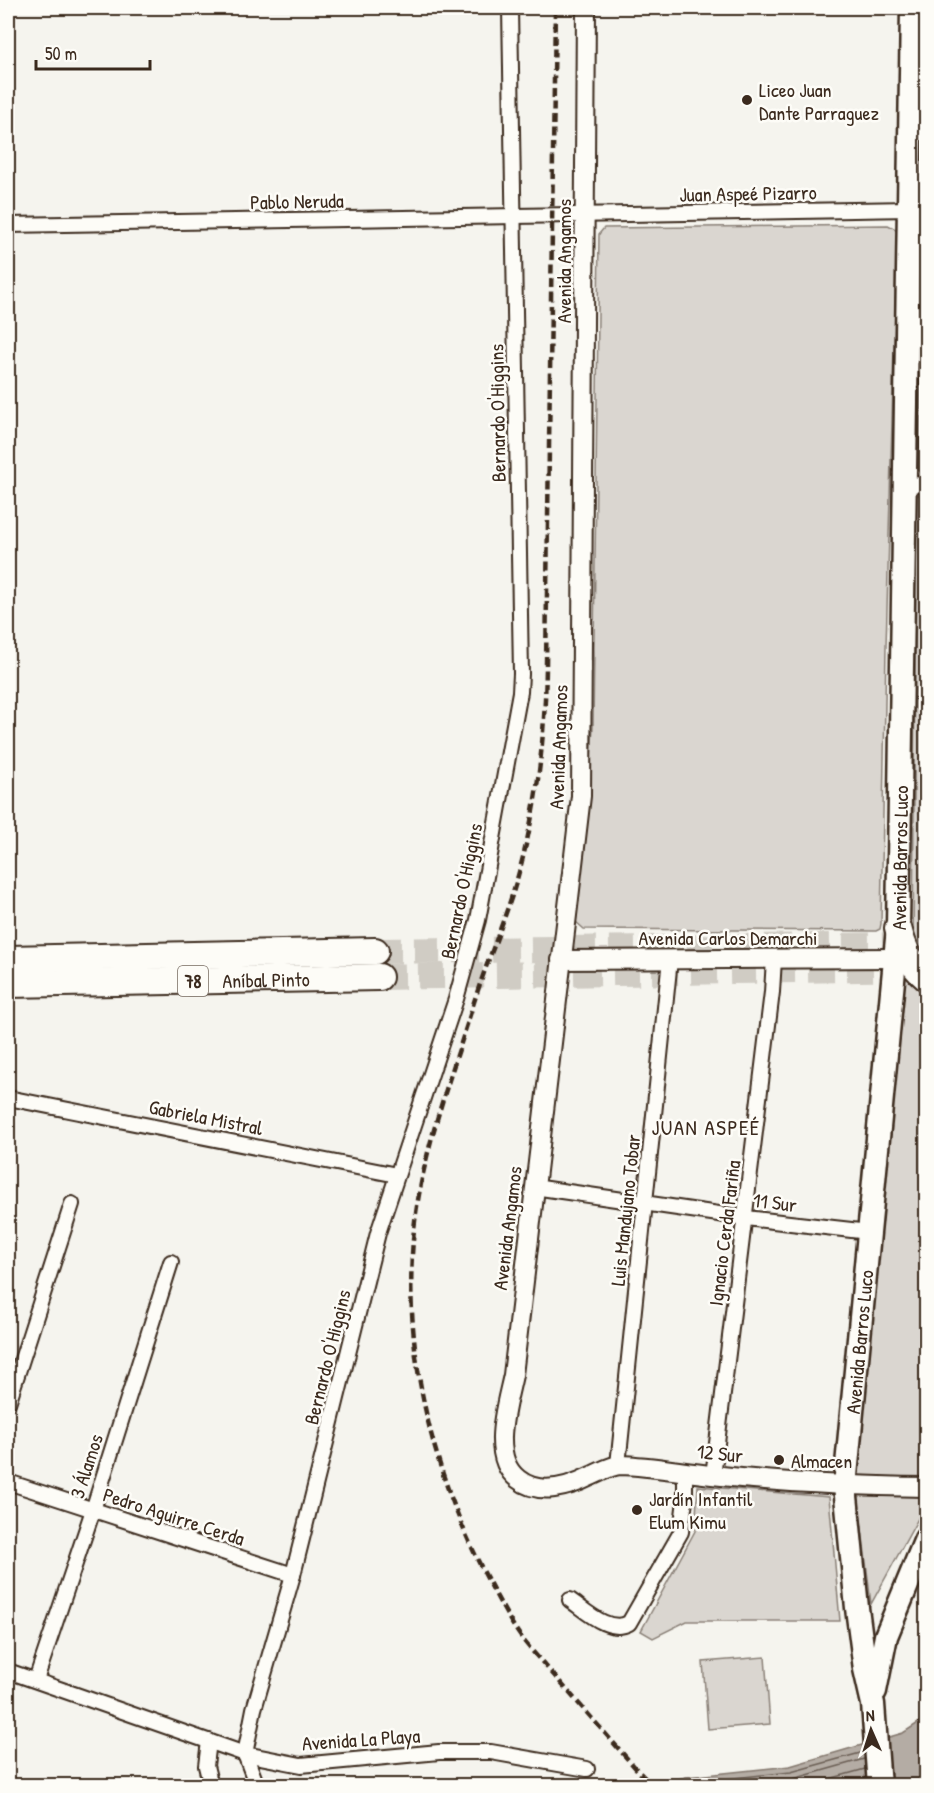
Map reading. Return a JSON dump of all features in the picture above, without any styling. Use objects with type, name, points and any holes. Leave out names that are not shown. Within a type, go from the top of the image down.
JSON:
[{"type":"highway","points":[[898,928],[908,956],[916,968],[927,977]]},
{"type":"highway","name":"Aníbal Pinto","points":[[8,959],[375,951]]},
{"type":"highway","name":"Aníbal Pinto","points":[[8,984],[379,977]]},
{"type":"main road","name":"Avenida Barros Luco","points":[[879,1785],[873,1704],[856,1608],[845,1486],[898,928],[916,485],[918,214],[912,8]]},
{"type":"main road","name":"Avenida Barros Luco","points":[[873,1704],[886,1636],[927,1539]]},
{"type":"street","name":"Bernardo O'Higgins","points":[[245,1754],[254,1709],[293,1575],[378,1233],[456,999],[478,920],[520,692],[510,8]]},
{"type":"street","name":"Avenida Angamos","points":[[517,1479],[504,1458],[502,1434],[513,1375],[581,796],[586,8]]},
{"type":"street","name":"Juan Aspeé Pizarro","points":[[586,215],[918,214]]},
{"type":"street","name":"Pablo Neruda","points":[[8,225],[586,215]]},
{"type":"street","name":"Ignacio Cerda Fariña","points":[[713,1476],[746,1218],[774,958]]},
{"type":"street","name":"Avenida Carlos Demarchi","points":[[561,960],[895,958]]},
{"type":"street","name":"Luis Mandujano Tobar","points":[[618,1465],[670,959]]},
{"type":"street","name":"Gabriela Mistral","points":[[8,1098],[397,1175]]},
{"type":"street","name":"11 Sur","points":[[534,1187],[746,1218],[869,1232]]},
{"type":"street","points":[[8,1403],[72,1204]]},
{"type":"street","name":"3 Álamos","points":[[36,1680],[93,1510],[171,1262]]},
{"type":"street","name":"12 Sur","points":[[517,1479],[535,1487],[556,1488],[579,1482],[618,1465],[713,1476],[845,1486],[927,1487]]},
{"type":"street","points":[[570,1600],[611,1626],[622,1626],[629,1623],[681,1532],[685,1500],[685,1472]]},
{"type":"street","name":"Pedro Aguirre Cerda","points":[[8,1482],[293,1575]]},
{"type":"street","name":"Avenida La Playa","points":[[8,1671],[245,1754],[301,1765],[439,1752],[491,1752],[587,1769]]},
{"type":"street","points":[[209,1741],[206,1766],[211,1785]]},
{"type":"street","points":[[245,1754],[257,1785]]},
{"type":"shaded area","points":[[926,8],[926,217],[923,217]]},
{"type":"shaded area","points":[[888,225],[897,232],[880,929],[876,931],[584,929],[576,922],[588,806],[593,727],[599,234],[604,228]]},
{"type":"shaded area","points":[[923,234],[926,238],[926,470],[919,470]]},
{"type":"shaded area","points":[[916,495],[926,495],[926,963],[913,951]]},
{"type":"shaded area","points":[[905,973],[926,986],[926,1504],[871,1604],[856,1478]]},
{"type":"shaded area","points":[[698,1486],[829,1497],[840,1621],[687,1621],[653,1638],[641,1631],[695,1531]]},
{"type":"shaded area","points":[[765,1657],[770,1724],[708,1729],[703,1662]]},
{"type":"water","points":[[926,1718],[926,1785],[647,1786],[686,1777],[790,1766],[903,1733]]},
{"type":"tunnel","points":[[375,951],[926,945]]},
{"type":"tunnel","points":[[379,977],[916,968]]},
{"type":"railway","points":[[555,8],[546,665],[539,769],[531,821],[519,872],[474,1002],[425,1165],[415,1221],[411,1267],[412,1313],[416,1360],[424,1406],[436,1451],[450,1496],[488,1580],[507,1616],[526,1643],[653,1786]]},
{"type":"place","name":"Liceo Juan Dante Parraguez","points":[[747,100]]},
{"type":"place","name":"Almacen","points":[[779,1460]]},
{"type":"place","name":"Jardín Infantil Elum Kimu","points":[[637,1510]]},
{"type":"district","name":"JUAN ASPEÉ","points":[[706,1127]]}]
